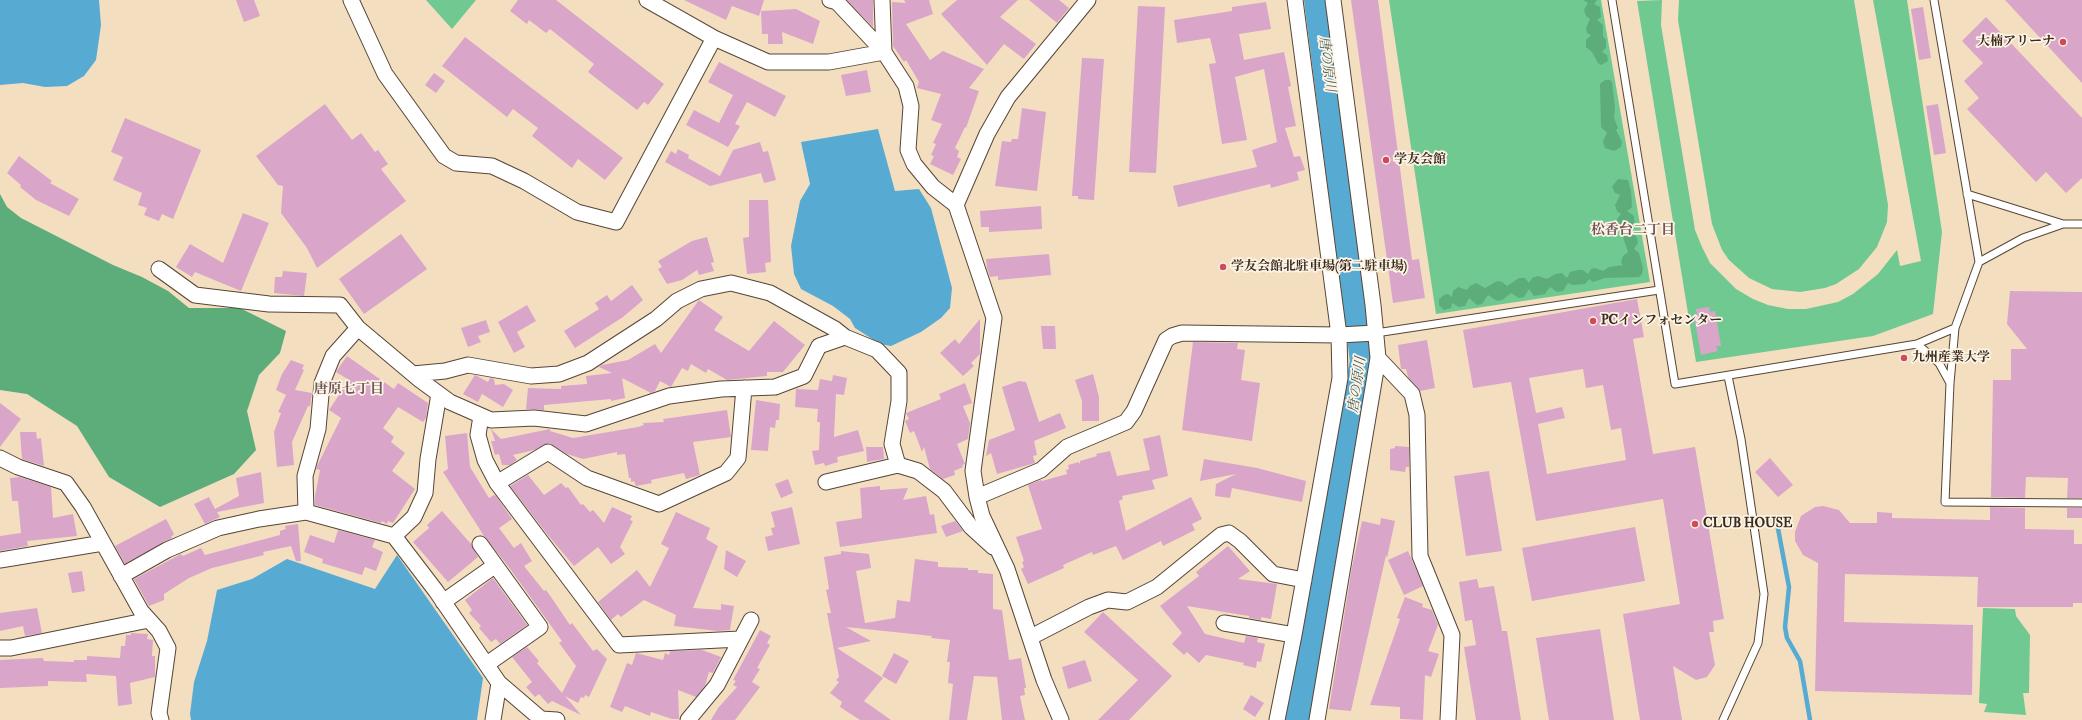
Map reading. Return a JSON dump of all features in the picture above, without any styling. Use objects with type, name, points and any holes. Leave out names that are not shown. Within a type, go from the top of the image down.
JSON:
[{"type":"street","points":[[351,0],[385,74],[444,156],[456,163],[492,166],[524,181],[577,212],[616,222],[714,38]]},
{"type":"street","points":[[647,0],[714,38],[768,62],[829,62],[884,52]]},
{"type":"street","points":[[830,0],[837,2],[884,52],[906,86],[911,106],[908,150],[914,164],[933,187],[956,205],[994,318],[973,471],[977,496],[982,516],[1012,582],[1044,680],[1061,720]]},
{"type":"street","points":[[882,0],[884,52]]},
{"type":"street","points":[[956,205],[986,134],[1008,97],[1088,0]]},
{"type":"street","points":[[1277,720],[1294,635],[1340,378],[1339,336],[1295,0]]},
{"type":"street","points":[[1317,720],[1378,358],[1333,0]]},
{"type":"street","points":[[159,269],[195,295],[268,304],[340,305],[358,328],[439,394],[450,402],[491,420],[534,418],[586,424],[669,396],[721,389],[775,387],[804,376],[819,346],[845,337]]},
{"type":"street","points":[[413,374],[446,371],[468,365],[531,376],[559,374],[588,363],[656,319],[677,301],[701,289],[731,283],[770,293],[835,329],[845,337],[877,350],[899,373],[899,401],[892,444],[898,465]]},
{"type":"street","points":[[306,512],[305,476],[318,429],[322,383],[333,356],[358,328]]},
{"type":"street","points":[[977,496],[1041,470],[1067,447],[1126,422],[1134,411],[1166,340],[1172,336],[1182,333],[1339,336],[1376,333]]},
{"type":"street","points":[[1378,358],[1412,394],[1417,415],[1420,556],[1452,635],[1448,720]]},
{"type":"street","points":[[497,483],[548,452],[588,478],[659,504],[726,473],[738,458],[744,388]]},
{"type":"street","points":[[394,536],[414,517],[425,493],[428,459],[439,394]]},
{"type":"street","points":[[481,416],[478,435],[485,460],[497,483],[619,645],[740,639]]},
{"type":"street","points":[[0,458],[18,467],[66,482],[83,507],[140,611],[159,631],[168,648],[159,713],[161,720]]},
{"type":"street","points":[[826,482],[898,465],[918,471],[944,491],[971,527],[999,553]]},
{"type":"street","points":[[121,576],[167,550],[218,528],[258,519],[306,512],[394,536],[444,602],[499,683],[541,719],[558,720]]},
{"type":"street","points":[[1030,637],[1089,607],[1108,600],[1127,602],[1157,587],[1221,535],[1229,534],[1240,541],[1273,574],[1304,580]]},
{"type":"street","points":[[0,560],[103,543]]},
{"type":"street","points":[[480,544],[540,628],[487,664]]},
{"type":"street","points":[[444,602],[490,569]]},
{"type":"street","points":[[0,648],[19,646],[149,620]]},
{"type":"street","points":[[688,720],[717,685],[751,620]]},
{"type":"street","points":[[1224,623],[1294,635]]},
{"type":"street","points":[[493,720],[499,683]]},
{"type":"lane","points":[[1612,0],[1675,384],[1917,344],[1955,328]]},
{"type":"lane","points":[[1934,0],[1979,262],[1955,328],[1950,383],[1945,502],[2082,503]]},
{"type":"lane","points":[[1967,194],[2063,224],[2082,224]]},
{"type":"lane","points":[[1979,262],[2024,238],[2063,224]]},
{"type":"lane","points":[[1376,333],[1660,290]]},
{"type":"lane","points":[[1917,344],[1939,363],[1950,383]]},
{"type":"lane","points":[[1723,720],[1758,644],[1764,594],[1742,439],[1728,376]]},
{"type":"green space","points":[[426,0],[476,0],[452,29]]},
{"type":"green space","points":[[1389,0],[1601,0],[1650,282],[1436,314]]},
{"type":"green space","points":[[1583,0],[1597,0],[1594,4],[1600,7],[1601,17],[1597,20],[1603,25],[1603,36],[1606,40],[1606,48],[1602,52],[1607,55],[1608,61],[1601,65],[1598,63],[1592,52],[1586,47],[1586,40],[1591,35],[1587,33],[1586,28],[1590,19],[1586,16],[1584,10],[1588,3]]},
{"type":"green space","points":[[1662,0],[1661,25],[1695,230],[1702,247],[1710,263],[1736,289],[1753,299],[1768,305],[1788,309],[1806,309],[1838,302],[1853,294],[1878,274],[1897,250],[1900,266],[1921,261],[1873,0],[1907,0],[1942,232],[1933,314],[1873,336],[1696,362],[1637,1]]},
{"type":"green space","points":[[1679,0],[1854,0],[1888,205],[1887,222],[1877,247],[1859,269],[1836,284],[1825,288],[1800,292],[1772,289],[1749,278],[1729,260],[1722,250],[1712,224],[1678,20]]},
{"type":"green space","points":[[1605,80],[1610,80],[1612,82],[1615,107],[1614,118],[1618,128],[1616,130],[1622,142],[1621,147],[1614,151],[1605,148],[1603,141],[1607,133],[1601,127],[1600,84]]},
{"type":"green space","points":[[1618,179],[1628,180],[1631,191],[1632,207],[1627,211],[1634,216],[1635,226],[1631,230],[1637,238],[1638,243],[1634,249],[1639,253],[1643,268],[1642,274],[1639,277],[1605,278],[1593,282],[1589,279],[1585,284],[1573,285],[1568,283],[1563,291],[1557,292],[1550,287],[1545,294],[1534,296],[1529,289],[1524,297],[1519,298],[1511,293],[1502,300],[1497,301],[1488,295],[1482,304],[1477,305],[1469,298],[1465,306],[1459,307],[1452,303],[1451,308],[1444,310],[1439,305],[1439,299],[1444,295],[1448,294],[1452,297],[1453,291],[1458,287],[1467,290],[1470,286],[1476,283],[1485,288],[1497,281],[1502,282],[1507,286],[1519,278],[1525,278],[1529,283],[1532,278],[1538,276],[1547,279],[1555,274],[1562,273],[1567,278],[1570,272],[1578,270],[1583,270],[1588,274],[1591,269],[1595,268],[1603,271],[1609,267],[1623,265],[1621,262],[1623,256],[1628,252],[1623,237],[1627,231],[1620,229],[1617,219],[1621,214],[1617,211],[1615,205],[1620,195],[1615,193],[1612,187]]},
{"type":"green space","points":[[0,194],[7,207],[21,218],[113,265],[142,277],[168,291],[189,308],[240,308],[286,331],[280,353],[259,375],[247,411],[256,450],[234,474],[160,507],[109,477],[77,426],[27,394],[0,390]]},
{"type":"green space","points":[[1983,608],[2015,609],[2016,616],[2030,635],[2029,693],[2023,693],[2026,715],[1984,712],[1987,704],[1979,703]]},
{"type":"water","points":[[0,0],[99,0],[101,25],[96,60],[84,76],[67,86],[45,87],[23,83],[0,85]]},
{"type":"water","points":[[878,129],[895,191],[919,189],[931,208],[952,288],[950,308],[941,318],[921,332],[891,346],[880,344],[855,328],[850,319],[833,306],[801,289],[794,274],[791,246],[800,201],[810,184],[801,142]]},
{"type":"water","points":[[397,555],[483,678],[477,720],[191,720],[190,714],[194,682],[207,641],[217,590],[252,579],[287,559],[375,589]]},
{"type":"building","points":[[236,0],[254,0],[260,16],[244,22]]},
{"type":"building","points":[[518,0],[556,0],[664,84],[648,105],[644,102],[637,110],[588,72],[594,64],[550,29],[546,33],[529,20],[527,24],[510,11]]},
{"type":"building","points":[[684,0],[764,0],[759,16],[732,6],[726,20]]},
{"type":"building","points":[[847,0],[873,0],[873,27]]},
{"type":"building","points":[[904,0],[929,0],[933,14],[906,24],[930,60],[943,51],[984,69],[969,88],[979,91],[966,128],[965,127],[955,148],[959,151],[957,157],[961,159],[953,175],[930,164],[934,156],[931,155],[936,144],[933,143],[942,124],[931,120],[941,94],[917,88],[919,82],[906,60],[904,62],[893,46],[892,2],[906,3]]},
{"type":"building","points":[[957,0],[1018,0],[1000,17],[1036,44],[1024,59],[1004,44],[987,65],[941,14]]},
{"type":"building","points":[[1029,0],[1059,0],[1069,8],[1057,23]]},
{"type":"building","points":[[1351,0],[1378,0],[1412,260],[1419,259],[1425,298],[1393,303]]},
{"type":"building","name":"大楠アリーナ","points":[[2005,0],[2082,0],[2082,83]]},
{"type":"building","points":[[1266,2],[1271,29],[1239,34],[1244,60],[1284,52],[1291,86],[1288,87],[1296,126],[1285,128],[1294,157],[1300,156],[1305,170],[1297,172],[1299,180],[1271,188],[1270,184],[1178,207],[1173,186],[1257,167],[1252,150],[1277,142],[1264,69],[1235,77],[1247,140],[1222,144],[1209,64],[1216,63],[1210,38],[1177,43],[1174,20],[1232,11],[1232,7]]},
{"type":"building","points":[[1138,6],[1165,7],[1156,173],[1129,172]]},
{"type":"building","points":[[1923,7],[1931,58],[1919,60],[1911,9]]},
{"type":"building","points":[[796,9],[820,21],[813,44],[782,32],[783,44],[768,44],[768,34],[762,34],[761,11]]},
{"type":"building","points":[[1986,17],[2082,118],[2082,178],[2066,193],[2046,172],[2036,182],[1967,109],[1979,98],[1964,81],[1983,63],[1962,41]]},
{"type":"building","points":[[465,37],[623,158],[605,180],[578,159],[572,168],[532,136],[538,128],[513,109],[507,117],[442,66]]},
{"type":"building","points":[[1082,58],[1104,59],[1094,200],[1078,199],[1078,196],[1072,196]]},
{"type":"building","points":[[719,62],[786,96],[775,117],[747,102],[735,124],[740,126],[728,147],[686,125],[694,110],[719,123],[733,95],[708,82]]},
{"type":"building","points":[[867,70],[871,92],[846,96],[841,75]]},
{"type":"building","points":[[434,73],[445,81],[436,93],[425,85]]},
{"type":"building","points":[[325,104],[352,140],[361,133],[375,152],[378,150],[388,164],[381,169],[406,201],[317,268],[307,248],[281,213],[283,186],[278,185],[256,156]]},
{"type":"building","points":[[1938,104],[1946,153],[1934,155],[1926,106]]},
{"type":"building","points":[[1022,108],[1046,112],[1037,191],[995,186],[1002,141],[1011,142],[1012,139],[1018,139]]},
{"type":"building","points":[[125,118],[201,150],[173,219],[162,214],[159,221],[144,215],[147,208],[138,205],[142,193],[113,180],[123,157],[111,152]]},
{"type":"building","points":[[760,142],[763,152],[768,151],[776,180],[764,183],[761,173],[710,186],[665,162],[671,151],[676,154],[678,149],[689,155],[688,158],[720,176],[733,150]]},
{"type":"building","points":[[19,156],[52,181],[50,183],[79,199],[69,216],[36,200],[20,187],[21,185],[7,173]]},
{"type":"building","points":[[749,200],[768,200],[771,262],[765,263],[766,272],[747,274],[743,238],[749,237]]},
{"type":"building","points":[[1041,206],[1042,229],[989,232],[989,227],[981,227],[980,211]]},
{"type":"building","points":[[243,213],[269,223],[241,291],[195,272],[192,277],[176,267],[190,244],[223,263]]},
{"type":"building","points":[[401,234],[427,269],[364,314],[339,279]]},
{"type":"building","points":[[707,237],[714,262],[711,263],[714,271],[699,275],[697,270],[682,280],[667,284],[658,269],[662,267],[658,261],[692,241]]},
{"type":"building","points":[[1049,254],[1051,275],[998,280],[998,276],[990,277],[987,268],[986,259]]},
{"type":"building","points":[[283,271],[307,273],[304,296],[274,293],[275,277],[282,277]]},
{"type":"building","points":[[632,285],[643,300],[623,317],[575,348],[564,331],[599,309],[595,303],[607,295],[611,301]]},
{"type":"building","points":[[2010,291],[2082,292],[2082,498],[2067,498],[2068,478],[2026,477],[2025,498],[1991,497],[1993,380],[2011,380],[2011,349],[2027,349],[2007,324]]},
{"type":"building","points":[[1637,299],[1644,337],[1633,339],[1653,454],[1695,447],[1724,619],[1713,621],[1714,632],[1709,632],[1715,665],[1707,677],[1696,680],[1673,666],[1682,720],[1640,720],[1623,614],[1680,604],[1663,499],[1536,521],[1511,382],[1473,388],[1463,330]],"holes":[[[1583,369],[1586,388],[1603,385],[1611,430],[1621,428],[1626,460],[1547,474],[1538,424],[1565,418],[1562,407],[1536,413],[1529,378]]]},
{"type":"building","points":[[699,300],[723,317],[714,330],[749,351],[774,321],[805,345],[783,372],[767,372],[767,376],[727,380],[708,369],[706,373],[691,364],[688,371],[682,368],[671,387],[660,381],[655,391],[651,393],[622,378],[625,398],[611,401],[611,399],[544,405],[544,410],[526,409],[528,388],[561,389],[561,386],[587,384],[586,376],[612,373],[599,367],[602,365],[628,360],[655,344],[661,353]]},
{"type":"building","points":[[527,305],[536,321],[517,332],[525,347],[514,353],[498,322]]},
{"type":"building","points":[[1709,307],[1710,312],[1715,311],[1721,346],[1716,346],[1718,351],[1701,355],[1694,316],[1697,315],[1696,309]]},
{"type":"building","points":[[980,319],[980,354],[971,363],[974,366],[963,376],[940,353],[955,339],[959,344]]},
{"type":"building","points":[[486,320],[490,332],[478,336],[481,342],[468,347],[461,328]]},
{"type":"building","points":[[1041,326],[1055,326],[1056,349],[1043,349]]},
{"type":"building","points":[[1427,340],[1435,388],[1420,391],[1408,377],[1406,369],[1401,369],[1398,345]]},
{"type":"building","points":[[1193,342],[1238,343],[1237,349],[1245,350],[1241,380],[1260,383],[1252,441],[1182,430]]},
{"type":"building","points":[[347,356],[394,389],[398,383],[428,403],[426,418],[423,422],[398,407],[383,428],[394,437],[391,442],[405,453],[392,471],[415,489],[393,523],[388,521],[387,524],[382,521],[381,523],[315,505],[315,496],[320,470],[316,469],[341,418],[329,410],[349,380],[336,372]]},
{"type":"building","points":[[291,360],[304,365],[302,369],[304,370],[295,390],[312,393],[310,406],[308,406],[292,442],[294,465],[277,467],[274,432],[281,413],[278,412],[286,395],[276,390],[282,374]]},
{"type":"building","points":[[1093,374],[1099,397],[1099,421],[1082,421],[1082,401],[1075,380]]},
{"type":"building","points":[[475,375],[488,382],[490,378],[494,379],[495,385],[504,384],[513,390],[503,407],[482,394],[478,402],[463,394]]},
{"type":"building","points":[[833,375],[847,378],[844,395],[836,394],[834,437],[858,430],[864,451],[837,457],[838,462],[825,466],[824,463],[815,465],[812,451],[819,450],[820,422],[817,422],[818,409],[795,407],[796,389],[818,390],[820,379],[832,381]]},
{"type":"building","points":[[1019,381],[1026,382],[1039,422],[1060,413],[1066,428],[1034,441],[1037,455],[1033,456],[1035,463],[997,474],[991,453],[986,456],[989,440],[1015,430],[1002,387]]},
{"type":"building","points":[[965,383],[972,403],[963,406],[970,423],[968,439],[957,444],[965,464],[962,465],[963,467],[954,471],[955,475],[943,479],[930,469],[924,447],[922,452],[914,431],[910,433],[905,421],[909,419],[906,413],[941,399],[939,394]]},
{"type":"building","points":[[756,400],[780,404],[779,420],[776,420],[775,428],[770,427],[768,451],[751,450]]},
{"type":"building","points":[[0,403],[21,419],[0,447]]},
{"type":"building","points":[[727,410],[731,437],[693,442],[700,475],[686,479],[684,473],[651,480],[652,483],[636,486],[634,481],[631,482],[631,478],[629,478],[625,454],[617,455],[617,452],[583,459],[567,454],[549,443],[534,450],[513,455],[517,460],[510,465],[502,465],[499,454],[495,455],[491,441],[495,441],[491,429],[501,439],[550,429],[550,431],[573,438],[638,427],[644,425],[643,423],[664,422],[663,419]]},
{"type":"building","points":[[20,432],[36,432],[37,439],[41,438],[44,466],[22,459]]},
{"type":"building","points":[[467,433],[470,467],[489,498],[494,495],[496,496],[512,519],[499,528],[514,548],[521,543],[532,561],[524,566],[544,591],[546,590],[570,625],[572,623],[593,651],[597,649],[607,659],[589,697],[585,695],[584,698],[581,697],[578,703],[565,696],[581,715],[552,701],[548,704],[539,694],[535,697],[526,687],[532,682],[512,657],[527,647],[539,661],[537,663],[562,693],[576,666],[559,643],[562,641],[508,566],[484,536],[443,472],[448,469],[445,436]]},
{"type":"building","points":[[1160,435],[1168,476],[1152,480],[1155,489],[1122,496],[1123,499],[1119,501],[1126,531],[1191,497],[1202,519],[1192,524],[1195,530],[1163,546],[1161,541],[1123,560],[1116,546],[1093,555],[1092,552],[1063,565],[1064,568],[1028,584],[1021,569],[1024,567],[1022,562],[1024,561],[1016,537],[1042,529],[1028,485],[1041,480],[1067,474],[1066,470],[1069,469],[1068,465],[1079,462],[1080,465],[1080,461],[1097,456],[1096,454],[1110,451],[1117,476],[1150,470],[1143,439]]},
{"type":"building","points":[[1395,446],[1409,447],[1409,467],[1406,467],[1405,472],[1390,470],[1390,449],[1395,448]]},
{"type":"building","points":[[866,447],[883,447],[884,459],[867,462]]},
{"type":"building","points":[[1770,458],[1793,485],[1778,497],[1755,472]]},
{"type":"building","points":[[1204,459],[1257,468],[1306,481],[1302,502],[1232,488],[1230,498],[1215,496],[1216,484],[1236,474],[1200,481]]},
{"type":"building","points":[[1489,471],[1502,551],[1466,556],[1454,476]]},
{"type":"building","points":[[261,472],[264,503],[217,512],[220,517],[205,524],[194,504],[209,497],[215,509],[239,496],[236,478]]},
{"type":"building","points":[[528,475],[544,495],[561,483],[566,488],[568,487],[581,505],[583,504],[590,512],[593,510],[604,523],[612,507],[632,516],[630,520],[633,521],[620,547],[625,554],[611,564],[598,547],[574,566],[510,486]]},
{"type":"building","points":[[20,477],[51,487],[53,518],[73,514],[77,536],[27,541],[28,546],[0,551],[0,536],[21,533],[18,501],[12,501],[10,478]]},
{"type":"building","points":[[788,479],[793,493],[781,498],[775,484]]},
{"type":"building","points":[[880,486],[880,490],[908,488],[903,500],[926,496],[930,515],[934,514],[937,533],[840,547],[836,522],[862,518],[860,488]]},
{"type":"building","points":[[1823,506],[1839,510],[1850,523],[1877,523],[1877,512],[1892,513],[1892,518],[1990,520],[1990,507],[2025,508],[2025,529],[2074,530],[2074,544],[2082,544],[2082,603],[2073,603],[2073,607],[1977,607],[1978,577],[1845,574],[1844,622],[1973,625],[1972,695],[1815,691],[1818,563],[1803,555],[1795,541],[1795,532],[1801,516],[1815,507]]},
{"type":"building","points":[[792,507],[800,544],[768,551],[765,537],[773,535],[771,528],[775,527],[771,512]]},
{"type":"building","points":[[2067,508],[2082,508],[2082,518],[2067,518]]},
{"type":"building","points":[[442,511],[471,544],[478,557],[448,582],[413,542],[429,528],[427,525]]},
{"type":"building","points":[[676,512],[710,528],[706,539],[718,546],[693,608],[721,610],[721,604],[734,606],[730,630],[718,631],[674,626],[676,615],[644,600],[621,617],[618,614],[611,620],[598,602],[637,570],[650,587],[669,548],[661,544]]},
{"type":"building","points":[[1381,518],[1395,521],[1351,711],[1329,709],[1352,567],[1362,521],[1380,525]]},
{"type":"building","points":[[166,519],[174,534],[171,537],[172,538],[125,564],[115,546]]},
{"type":"building","points":[[955,521],[963,531],[946,537],[941,526]]},
{"type":"building","points":[[298,524],[301,561],[296,561],[291,546],[263,552],[264,555],[212,568],[189,578],[164,594],[164,600],[149,606],[134,579],[181,554],[183,556],[201,548],[205,555],[280,535],[280,531],[286,529],[285,526]]},
{"type":"building","points":[[1635,527],[1645,581],[1532,601],[1522,548]]},
{"type":"building","points":[[338,530],[375,540],[372,547],[383,552],[376,571],[365,567],[362,575],[322,563],[323,559],[304,552],[310,535],[334,543]]},
{"type":"building","points":[[1228,546],[1250,571],[1238,579],[1277,584],[1271,619],[1261,617],[1261,620],[1249,618],[1249,616],[1187,606],[1205,634],[1244,643],[1246,636],[1258,638],[1257,642],[1265,644],[1261,662],[1257,661],[1256,668],[1243,665],[1244,663],[1206,655],[1199,663],[1187,652],[1184,655],[1172,644],[1182,633],[1160,606],[1199,576],[1196,572]]},
{"type":"building","points":[[726,550],[746,561],[737,577],[724,569]]},
{"type":"building","points":[[841,551],[869,554],[871,568],[856,571],[865,623],[895,618],[897,600],[910,602],[915,559],[938,562],[938,567],[968,568],[968,570],[978,570],[978,573],[993,574],[993,609],[1002,610],[1009,660],[1021,658],[1026,688],[1024,688],[1025,695],[1020,696],[1025,720],[1002,720],[997,677],[974,676],[967,720],[949,720],[953,684],[948,683],[950,662],[947,662],[950,640],[931,638],[932,636],[846,627],[871,641],[837,648],[883,678],[864,701],[891,720],[860,720],[840,707],[842,702],[830,693],[839,682],[836,680],[839,677],[827,613],[831,613],[826,590],[829,589],[824,557],[841,554]]},
{"type":"building","points":[[1408,551],[1423,586],[1404,595],[1388,560]]},
{"type":"building","points":[[82,571],[85,591],[72,593],[68,573]]},
{"type":"building","points":[[493,578],[527,625],[500,644],[496,639],[491,642],[479,628],[481,626],[469,613],[472,610],[465,600]]},
{"type":"building","points":[[1477,579],[1479,588],[1494,586],[1502,631],[1507,631],[1521,720],[1476,720],[1464,647],[1476,645],[1472,620],[1465,621],[1459,582]]},
{"type":"building","points":[[1405,597],[1423,604],[1422,607],[1432,610],[1438,625],[1428,651],[1439,654],[1431,677],[1425,675],[1423,720],[1400,719],[1400,707],[1370,705],[1400,619],[1397,618]]},
{"type":"building","points":[[37,608],[42,633],[25,636],[23,626],[0,631],[0,613]]},
{"type":"building","points":[[1103,612],[1172,676],[1129,720],[1098,720],[1138,680],[1084,632]]},
{"type":"building","points":[[1600,629],[1614,720],[1549,720],[1536,638]]},
{"type":"building","points":[[760,630],[771,636],[767,643],[770,645],[757,668],[760,669],[752,682],[760,687],[735,720],[711,720],[718,708],[737,687],[733,685],[736,681],[733,680]]},
{"type":"building","points":[[131,633],[148,634],[147,639],[153,640],[152,656],[155,656],[155,677],[130,683],[132,704],[118,706],[116,676],[86,674],[87,682],[48,681],[48,686],[0,688],[0,660],[43,658],[44,661],[74,662],[74,660],[87,660],[87,656],[120,658],[121,646],[125,646],[126,635],[131,635]]},
{"type":"building","points":[[702,650],[721,657],[713,673],[709,672],[705,686],[696,697],[678,690],[679,719],[672,719],[651,712],[650,716],[625,706],[622,712],[610,707],[627,663],[632,665],[636,653],[663,660],[665,653],[669,655],[670,651]]},
{"type":"building","points":[[894,653],[909,661],[896,684],[882,676]]},
{"type":"building","points":[[1085,660],[1092,681],[1068,689],[1062,667]]},
{"type":"building","points":[[1251,695],[1264,703],[1255,717],[1243,709]]},
{"type":"waterway","name":"唐の原川","points":[[1298,720],[1364,361],[1318,0]]},
{"type":"waterway","points":[[1776,518],[1789,587],[1785,627],[1787,638],[1800,661],[1810,720]]},
{"type":"place","name":"大楠アリーナ","points":[[2063,42]]},
{"type":"place","name":"学友会館","points":[[1386,160]]},
{"type":"place","name":"学友会館北駐車場(第二駐車場)","points":[[1223,267]]},
{"type":"place","name":"PCインフォセンター","points":[[1593,321]]},
{"type":"place","name":"九州産業大学","points":[[1904,358]]},
{"type":"place","name":"CLUB HOUSE","points":[[1695,524]]},
{"type":"district","name":"松香台二丁目","points":[[1633,231]]},
{"type":"district","name":"唐原七丁目","points":[[349,390]]}]
